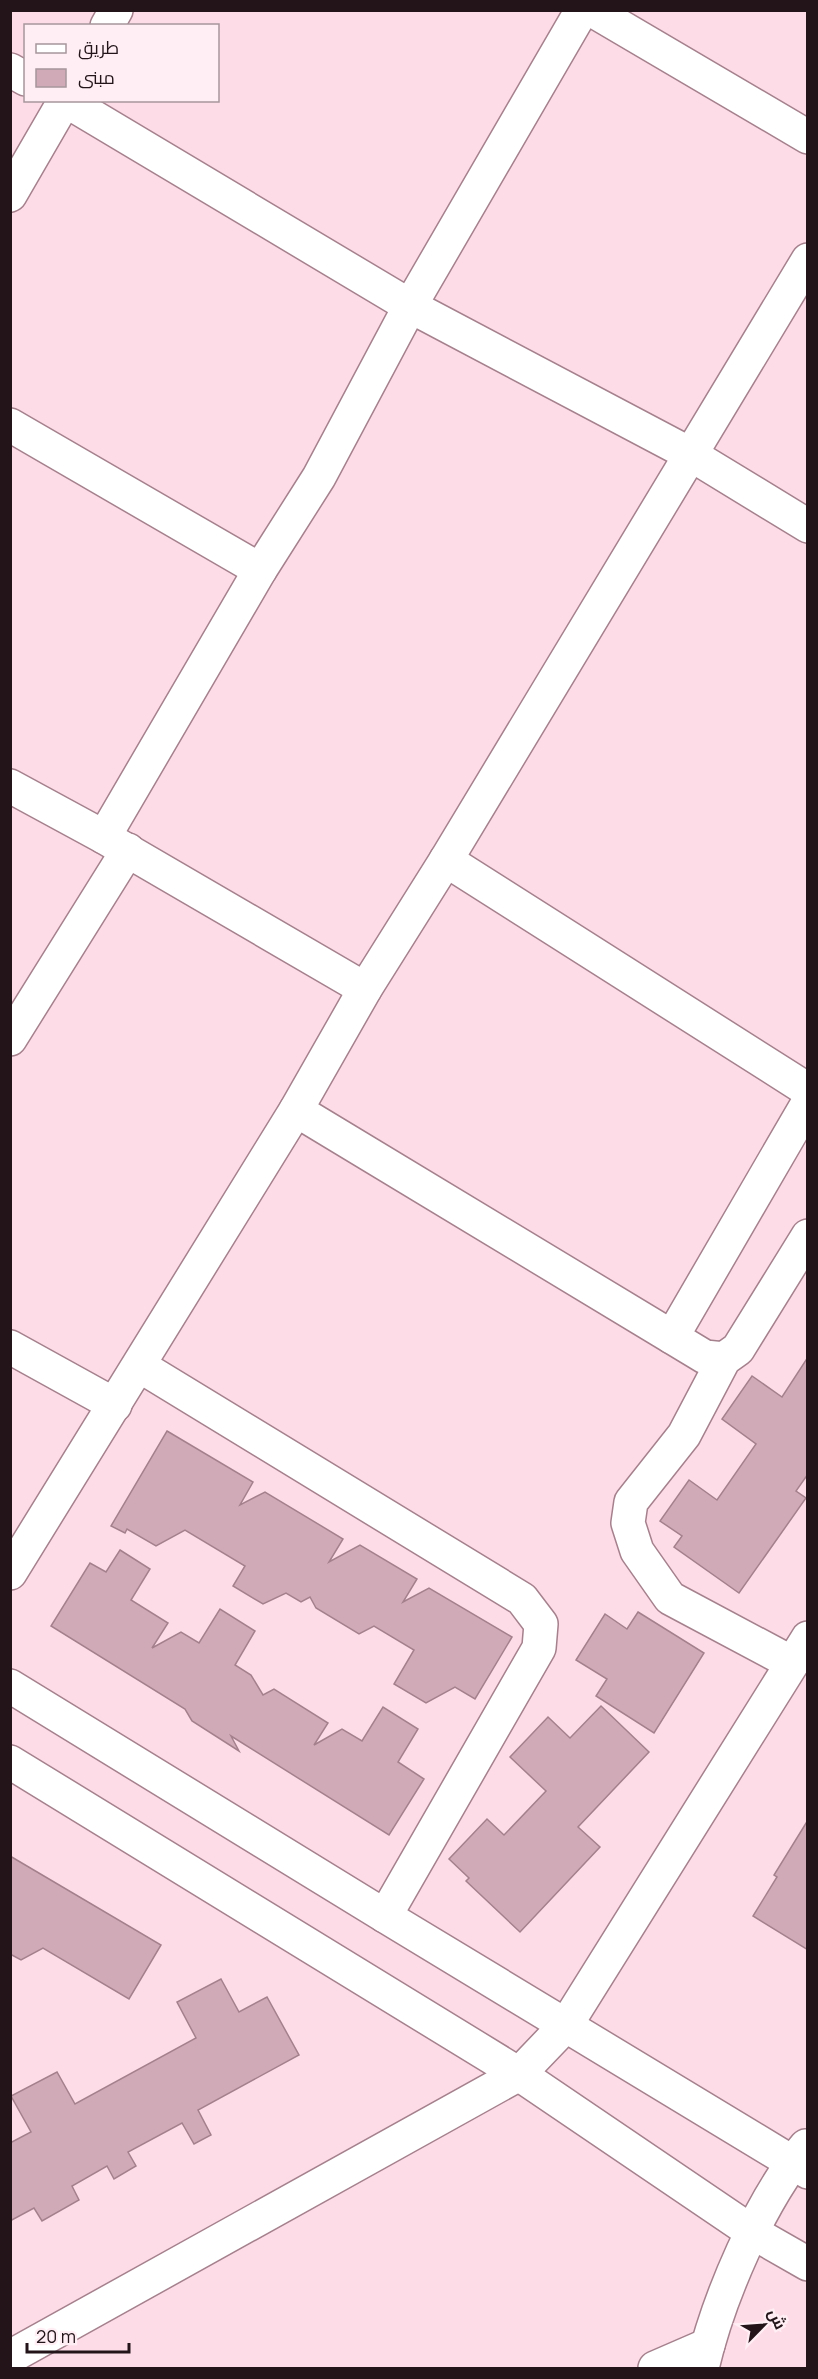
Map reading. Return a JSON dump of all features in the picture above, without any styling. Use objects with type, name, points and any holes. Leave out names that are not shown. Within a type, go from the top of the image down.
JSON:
[{"type":"street","points":[[108,24],[116,10]]},
{"type":"street","points":[[10,1039],[116,844],[260,570],[319,477],[410,306],[582,10]]},
{"type":"street","points":[[592,10],[807,137]]},
{"type":"street","points":[[10,70],[24,78]]},
{"type":"street","points":[[10,195],[64,102]]},
{"type":"street","points":[[68,102],[410,306],[690,454],[807,526]]},
{"type":"street","points":[[10,1573],[296,1110],[365,989],[446,860],[807,260]]},
{"type":"street","points":[[10,425],[260,570]]},
{"type":"street","points":[[10,786],[116,844],[365,989]]},
{"type":"street","points":[[446,860],[807,1090]]},
{"type":"street","points":[[672,1337],[807,1103]]},
{"type":"street","points":[[296,1110],[705,1357],[724,1359]]},
{"type":"street","points":[[10,2357],[519,2074],[566,2025],[800,1650],[670,1598],[637,1551],[628,1523],[631,1502],[684,1435],[724,1359],[738,1349],[807,1236]]},
{"type":"street","points":[[10,1347],[115,1405]]},
{"type":"street","points":[[140,1365],[522,1599],[541,1624],[539,1648],[385,1916]]},
{"type":"street","points":[[10,1686],[566,2025],[802,2160],[752,2232],[705,2357],[655,2368]]},
{"type":"street","points":[[10,1762],[519,2074],[752,2232],[807,2264]]},
{"type":"building","points":[[808,1357],[808,1474],[796,1491],[806,1498],[739,1593],[674,1547],[682,1536],[660,1521],[689,1480],[717,1500],[756,1444],[722,1419],[752,1376],[782,1397]]},
{"type":"building","points":[[167,1431],[253,1482],[240,1505],[265,1492],[343,1539],[329,1562],[360,1545],[417,1579],[403,1602],[429,1588],[512,1637],[475,1699],[455,1687],[426,1703],[394,1684],[414,1650],[374,1626],[359,1634],[316,1608],[310,1597],[301,1602],[286,1593],[263,1604],[233,1586],[245,1566],[185,1530],[156,1546],[127,1529],[125,1533],[111,1526]]},
{"type":"building","points":[[120,1550],[150,1569],[131,1600],[168,1623],[152,1648],[181,1632],[199,1643],[220,1609],[255,1631],[235,1665],[251,1675],[263,1695],[274,1689],[328,1723],[314,1745],[342,1729],[362,1741],[383,1707],[418,1729],[398,1762],[424,1779],[389,1835],[231,1736],[239,1751],[192,1721],[185,1709],[51,1626],[90,1563],[106,1572]]},
{"type":"building","points":[[638,1612],[704,1653],[654,1733],[596,1696],[607,1679],[576,1660],[605,1614],[627,1629]]},
{"type":"building","points":[[601,1706],[649,1752],[578,1827],[600,1847],[520,1932],[466,1881],[469,1878],[449,1859],[487,1819],[504,1835],[546,1791],[510,1757],[548,1717],[570,1738]]},
{"type":"building","points":[[808,1820],[808,1950],[753,1916],[777,1877],[774,1875]]},
{"type":"building","points":[[10,1856],[161,1945],[129,1999],[43,1948],[21,1960],[10,1954]]},
{"type":"building","points":[[221,1979],[239,2012],[267,1997],[299,2055],[198,2110],[211,2135],[194,2144],[182,2123],[128,2152],[136,2166],[114,2179],[107,2166],[72,2186],[79,2200],[42,2221],[34,2208],[10,2221],[10,2143],[31,2132],[11,2096],[57,2072],[75,2104],[196,2038],[177,2002]]}]
